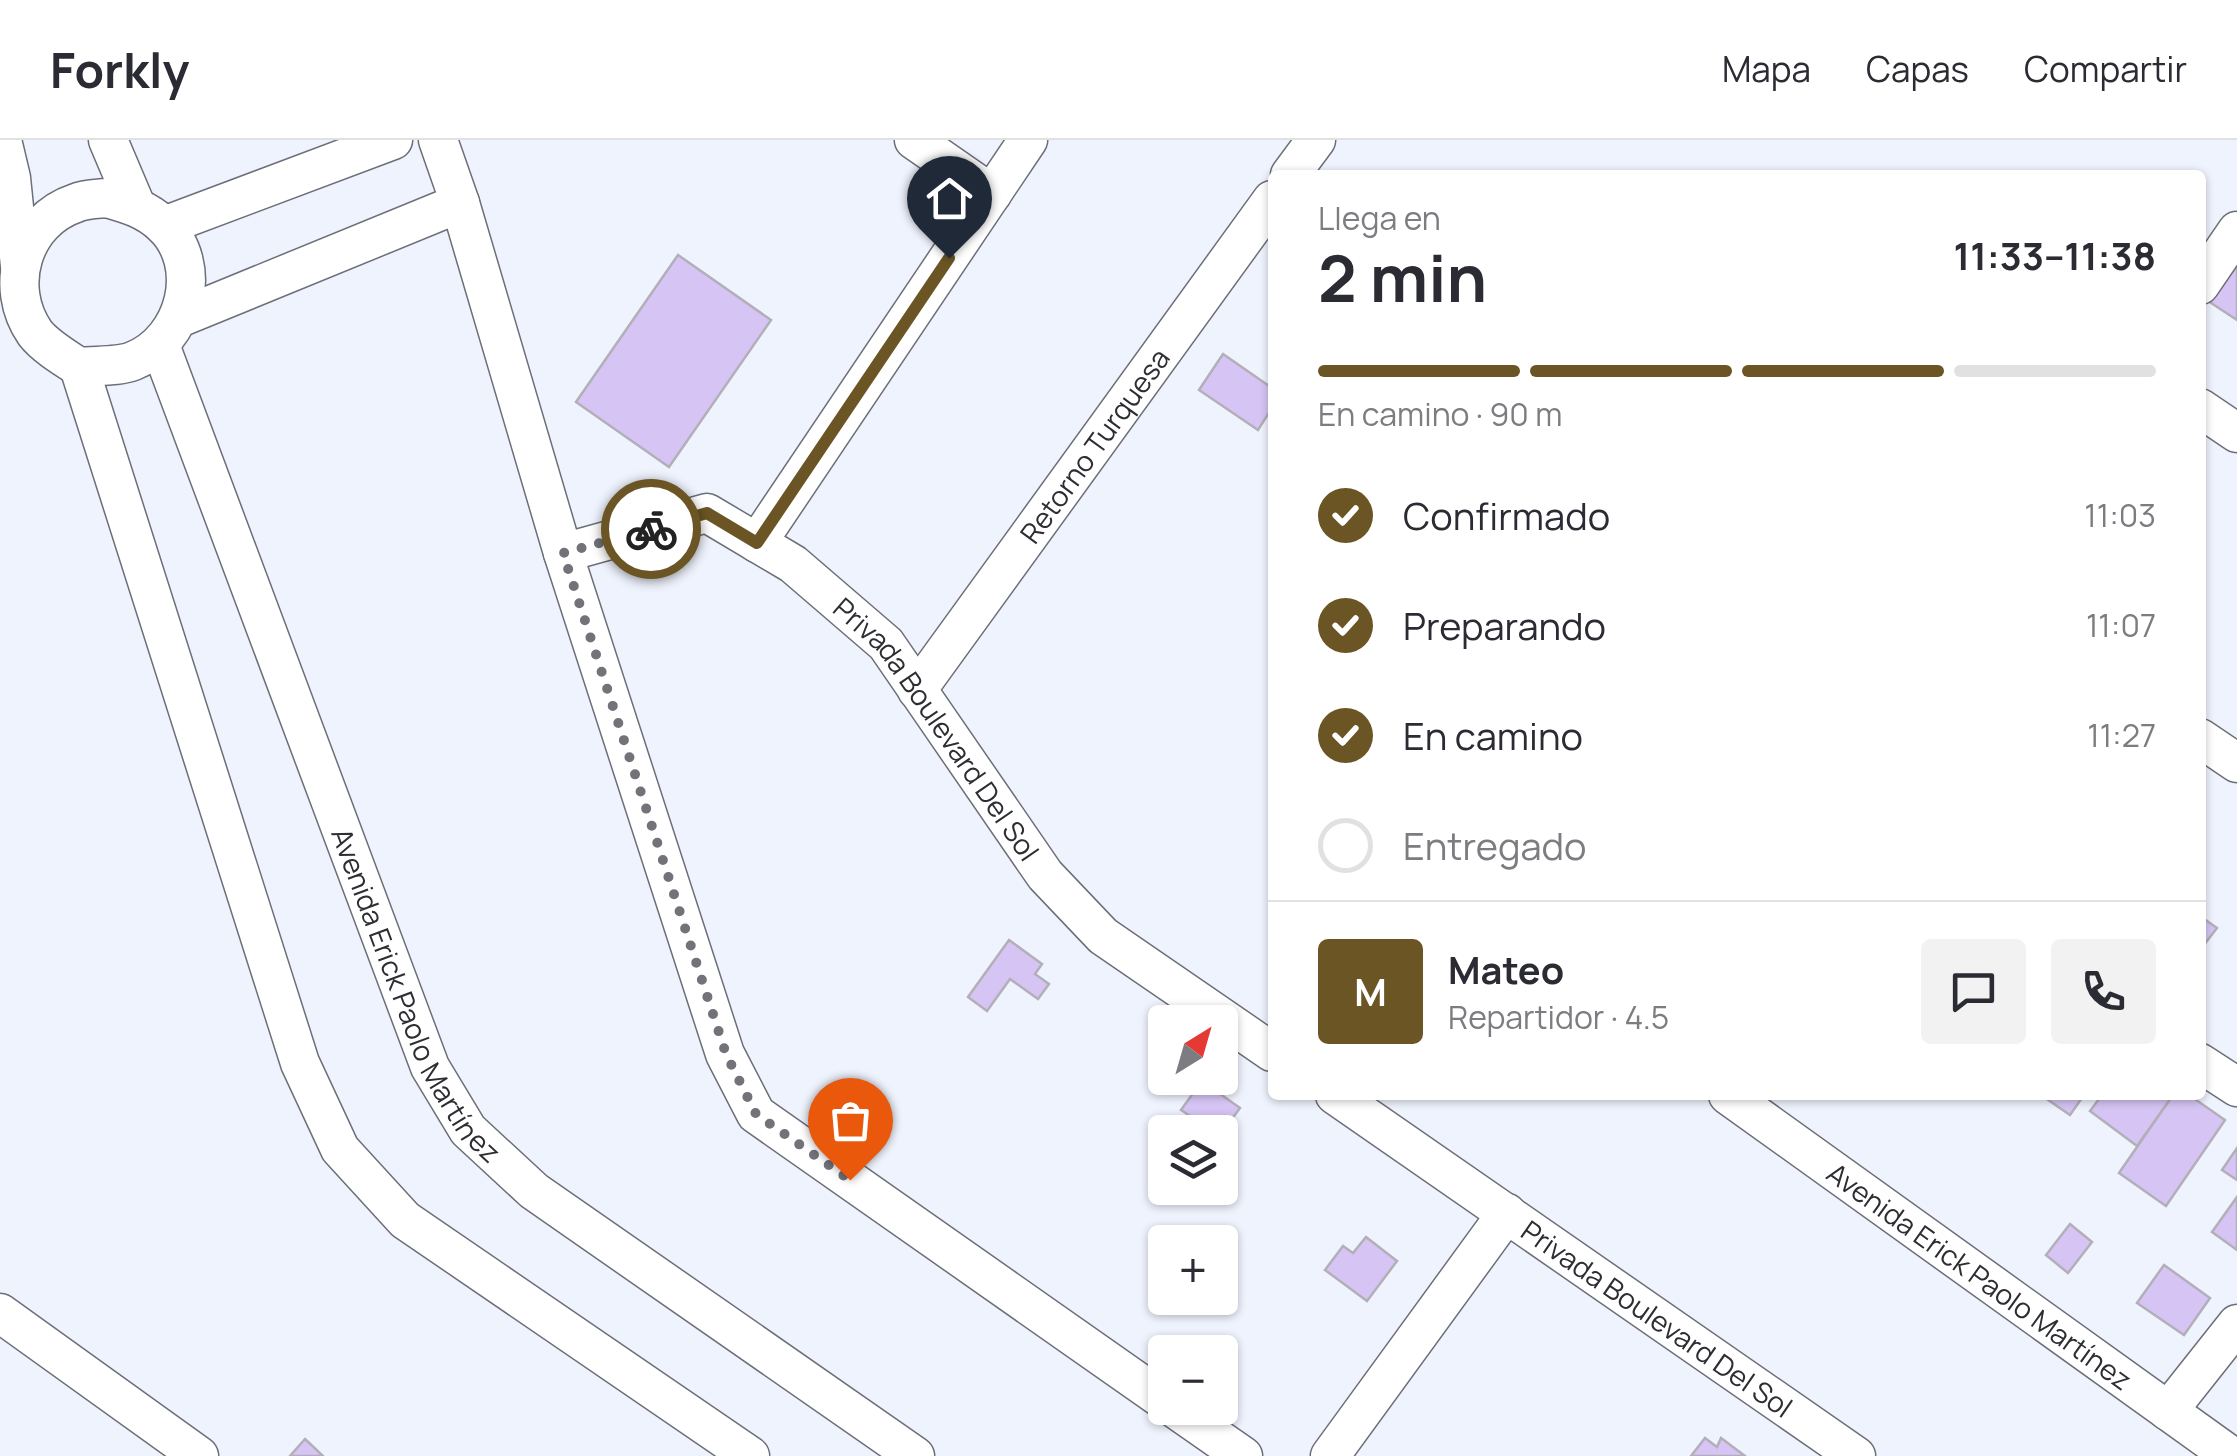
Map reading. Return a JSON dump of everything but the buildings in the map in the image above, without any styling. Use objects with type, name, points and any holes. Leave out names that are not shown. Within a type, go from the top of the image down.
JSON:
[{"type":"street","points":[[2,140],[12,178],[20,302],[36,334],[79,367],[300,1063],[340,1148],[406,1220],[750,1456]]},
{"type":"street","points":[[108,140],[150,216],[182,254],[187,287],[169,332]]},
{"type":"street","points":[[20,266],[30,238],[50,216],[77,202],[107,198],[150,216],[392,140]]},
{"type":"street","points":[[438,140],[563,553],[726,1054],[756,1114],[1148,1389]]},
{"type":"street","points":[[914,140],[992,194]]},
{"type":"street","points":[[757,543],[1028,140]]},
{"type":"street","points":[[1294,170],[1316,140]]},
{"type":"street","points":[[79,367],[132,362],[169,332],[460,203]]},
{"type":"street","name":"Retorno Turquesa","points":[[917,690],[1268,206]]},
{"type":"street","points":[[2206,276],[2237,231]]},
{"type":"street","name":"Avenida Erick Paolo Martínez","points":[[169,332],[430,1066],[468,1130],[534,1191],[914,1456]]},
{"type":"street","points":[[2206,412],[2237,433]]},
{"type":"street","name":"Privada Boulevard Del Sol","points":[[563,553],[707,513],[794,564],[886,644],[1045,875],[1103,936],[1268,1049]]},
{"type":"street","points":[[2206,742],[2237,763]]},
{"type":"street","points":[[2206,1066],[2237,1088]]},
{"type":"street","name":"Privada Boulevard Del Sol","points":[[1343,1100],[1856,1456]]},
{"type":"street","name":"Avenida Erick Paolo Martínez","points":[[1735,1100],[2231,1456]]},
{"type":"street","name":"Privada Boulevard Del Sol","points":[[1330,1456],[1508,1213]]},
{"type":"street","points":[[0,1313],[199,1456]]},
{"type":"street","points":[[2168,1411],[2237,1324]]},
{"type":"street","points":[[1198,1425],[1243,1456]]},
{"type":"way so far","points":[[651,529],[563,553],[726,1054],[756,1114],[850,1180]]},
{"type":"route","points":[[651,529],[707,513],[757,543],[949,258]]}]
